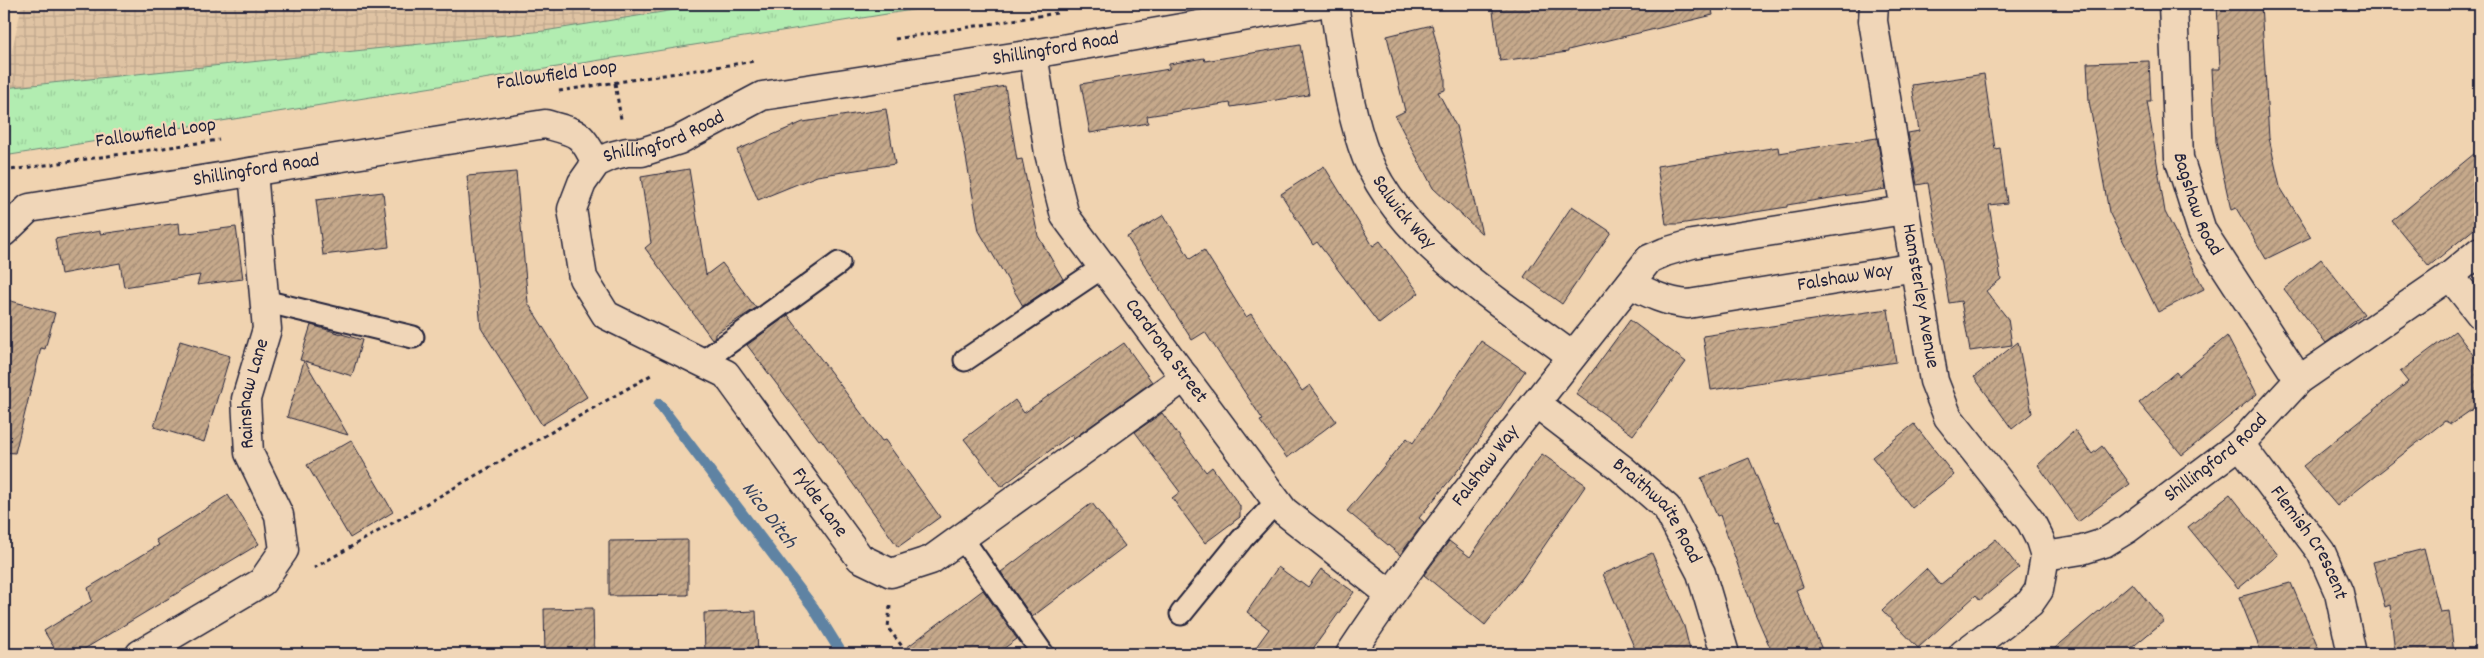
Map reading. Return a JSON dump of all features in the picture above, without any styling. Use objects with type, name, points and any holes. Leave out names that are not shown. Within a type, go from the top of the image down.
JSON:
[{"type":"street","name":"Shillingford Road","points":[[4,232],[29,208],[545,124],[577,133],[588,147],[596,163],[611,156],[627,152],[642,152],[679,140],[762,96],[1033,54],[1317,4]]},
{"type":"street","name":"Salwick Way","points":[[1334,4],[1344,66],[1362,145],[1374,174],[1395,205],[1438,255],[1572,356]]},
{"type":"street","name":"Hamsterley Avenue","points":[[1874,4],[1873,21],[1934,381],[1948,417],[2031,522],[2045,556]]},
{"type":"street","name":"Bagshaw Road","points":[[2174,4],[2179,158],[2202,231],[2299,380]]},
{"type":"street","name":"Cardrona Street","points":[[1033,54],[1049,153],[1066,216],[1284,511],[1390,594]]},
{"type":"street","name":"Fylde Lane","points":[[596,163],[582,183],[572,209],[583,278],[606,315],[726,374],[860,558],[891,573]]},
{"type":"street","name":"Rainshaw Lane","points":[[253,172],[267,328],[246,399],[249,453],[279,516],[284,550]]},
{"type":"street","name":"Falshaw Way","points":[[1350,654],[1390,594],[1572,356],[1649,260],[1665,252],[1692,244],[1904,210]]},
{"type":"street","name":"Shillingford Road","points":[[2045,556],[2082,550],[2104,543],[2126,529],[2240,444],[2299,380],[2450,276],[2480,251]]},
{"type":"street","name":"Falshaw Way","points":[[1630,284],[1658,298],[1670,302],[1688,304],[1916,267]]},
{"type":"street","points":[[2450,276],[2480,314]]},
{"type":"street","points":[[891,573],[931,560],[1185,377]]},
{"type":"street","name":"Braithwaite Road","points":[[1536,403],[1621,468],[1667,508],[1701,573],[1726,654]]},
{"type":"street","name":"Flemish Crescent","points":[[2240,444],[2321,552],[2339,593],[2352,654]]},
{"type":"street","points":[[140,654],[262,582],[284,550]]},
{"type":"street","points":[[1963,654],[2030,603],[2039,590],[2045,556]]},
{"type":"lane","points":[[694,358],[839,263]]},
{"type":"lane","points":[[965,360],[1103,267]]},
{"type":"lane","points":[[264,301],[413,337]]},
{"type":"lane","points":[[1181,614],[1277,501]]},
{"type":"lane","points":[[962,538],[1043,654]]},
{"type":"path","points":[[889,40],[1065,12]]},
{"type":"path","name":"Fallowfield Loop","points":[[556,92],[762,60]]},
{"type":"path","name":"Fallowfield Loop","points":[[4,171],[221,140]]},
{"type":"path","points":[[284,550],[307,572],[694,358]]},
{"type":"path","points":[[891,573],[888,628],[908,654]]},
{"type":"shaded area","points":[[22,4],[712,4],[544,31],[4,88]]},
{"type":"green space","points":[[712,4],[949,4],[4,156],[4,88],[544,31]]},
{"type":"building","points":[[1492,4],[1711,4],[1713,15],[1568,50],[1568,52],[1500,61]]},
{"type":"building","points":[[2217,4],[2261,4],[2269,138],[2280,187],[2311,237],[2266,259],[2236,208],[2231,210],[2216,142],[2212,69],[2220,69]]},
{"type":"building","points":[[1432,25],[1445,77],[1445,90],[1438,92],[1456,126],[1482,234],[1433,188],[1395,116],[1405,111],[1387,36]]},
{"type":"building","points":[[1300,45],[1309,95],[1231,107],[1230,103],[1147,116],[1148,123],[1090,133],[1081,84],[1169,69],[1169,64],[1204,58],[1205,61]]},
{"type":"building","points":[[2149,61],[2151,101],[2147,101],[2165,212],[2204,289],[2158,312],[2109,212],[2089,101],[2087,63]]},
{"type":"building","points":[[1984,74],[1995,149],[2000,148],[2007,203],[1989,205],[2001,279],[1986,291],[2008,319],[2012,345],[1970,351],[1961,301],[1949,303],[1928,183],[1917,185],[1908,133],[1919,131],[1912,85]]},
{"type":"building","points":[[1005,86],[1017,160],[1022,159],[1038,236],[1063,279],[1023,306],[979,231],[955,95]]},
{"type":"building","points":[[886,109],[895,164],[817,176],[758,200],[737,150],[803,122]]},
{"type":"building","points":[[1877,138],[1886,189],[1787,205],[1787,207],[1679,224],[1666,224],[1657,166],[1778,147],[1779,153]]},
{"type":"building","points":[[2480,149],[2480,224],[2429,266],[2392,221]]},
{"type":"building","points":[[1324,166],[1373,246],[1380,241],[1419,293],[1379,324],[1317,242],[1313,245],[1281,194]]},
{"type":"building","points":[[689,169],[706,275],[722,263],[756,308],[715,334],[715,337],[712,339],[645,248],[651,243],[641,177]]},
{"type":"building","points":[[516,172],[528,303],[587,397],[542,425],[481,328],[467,176]]},
{"type":"building","points":[[383,192],[389,247],[323,255],[316,200]]},
{"type":"building","points":[[1572,206],[1611,232],[1562,304],[1524,277]]},
{"type":"building","points":[[1164,215],[1190,259],[1204,250],[1246,317],[1251,314],[1302,391],[1310,385],[1336,421],[1287,458],[1260,421],[1263,420],[1205,332],[1192,340],[1127,237]]},
{"type":"building","points":[[179,223],[180,234],[236,227],[243,279],[197,285],[200,275],[124,287],[120,263],[61,274],[55,239],[100,231],[100,234]]},
{"type":"building","points":[[2321,259],[2364,314],[2326,343],[2284,289]]},
{"type":"building","points":[[4,299],[55,313],[45,349],[41,348],[15,453],[4,452]]},
{"type":"building","points":[[1888,309],[1896,362],[1711,390],[1703,336]]},
{"type":"building","points":[[788,315],[882,441],[885,440],[940,517],[898,547],[821,439],[819,440],[747,345]]},
{"type":"building","points":[[1630,320],[1686,362],[1633,435],[1576,394]]},
{"type":"building","points":[[311,325],[362,340],[352,376],[305,361],[348,435],[287,417],[304,361],[300,360]]},
{"type":"building","points":[[2455,331],[2480,364],[2480,404],[2451,424],[2445,421],[2337,506],[2303,466],[2408,382],[2400,372]]},
{"type":"building","points":[[2227,336],[2257,394],[2182,455],[2139,403],[2176,372],[2179,376]]},
{"type":"building","points":[[180,341],[230,356],[204,442],[154,427]]},
{"type":"building","points":[[1481,341],[1525,371],[1463,464],[1419,518],[1424,522],[1400,555],[1347,511],[1407,438],[1413,443]]},
{"type":"building","points":[[2018,342],[2032,413],[2012,429],[1974,377]]},
{"type":"building","points":[[1124,343],[1152,382],[1074,438],[1072,434],[1001,487],[964,439],[1015,400],[1024,413]]},
{"type":"building","points":[[1162,413],[1206,472],[1212,467],[1240,506],[1240,517],[1205,543],[1172,498],[1180,492],[1135,432]]},
{"type":"building","points":[[1914,424],[1954,475],[1912,508],[1872,457]]},
{"type":"building","points":[[2075,430],[2092,454],[2102,446],[2130,484],[2078,522],[2038,465]]},
{"type":"building","points":[[351,440],[393,512],[350,538],[307,465]]},
{"type":"building","points":[[1542,454],[1586,485],[1523,577],[1485,625],[1424,575],[1449,541],[1470,557]]},
{"type":"building","points":[[1749,458],[1776,522],[1779,521],[1803,587],[1796,590],[1824,654],[1773,654],[1754,611],[1720,515],[1717,516],[1701,478]]},
{"type":"building","points":[[2230,494],[2278,555],[2238,588],[2188,527]]},
{"type":"building","points":[[228,495],[259,544],[76,654],[58,654],[44,631],[92,601],[88,588],[159,545],[156,540]]},
{"type":"building","points":[[1092,503],[1125,546],[1032,617],[1001,572]]},
{"type":"building","points":[[1996,539],[2019,568],[1980,600],[1976,595],[1918,648],[1882,610],[1926,569],[1940,585]]},
{"type":"building","points":[[688,540],[688,595],[609,596],[609,541]]},
{"type":"building","points":[[2424,549],[2440,612],[2449,611],[2454,654],[2395,654],[2390,605],[2385,607],[2373,562]]},
{"type":"building","points":[[1652,553],[1684,626],[1691,654],[1637,654],[1603,574]]},
{"type":"building","points":[[1278,567],[1308,587],[1321,569],[1354,592],[1309,654],[1251,654],[1269,629],[1247,612]]},
{"type":"building","points":[[2132,583],[2164,621],[2124,654],[2048,654]]},
{"type":"building","points":[[2291,583],[2321,654],[2262,654],[2239,597]]},
{"type":"building","points":[[983,590],[1017,639],[996,654],[898,654]]},
{"type":"building","points":[[593,608],[594,654],[545,654],[544,609]]},
{"type":"building","points":[[756,611],[758,654],[705,654],[704,613]]},
{"type":"waterway","name":"Nico Ditch","points":[[659,404],[813,607],[842,654]]}]
